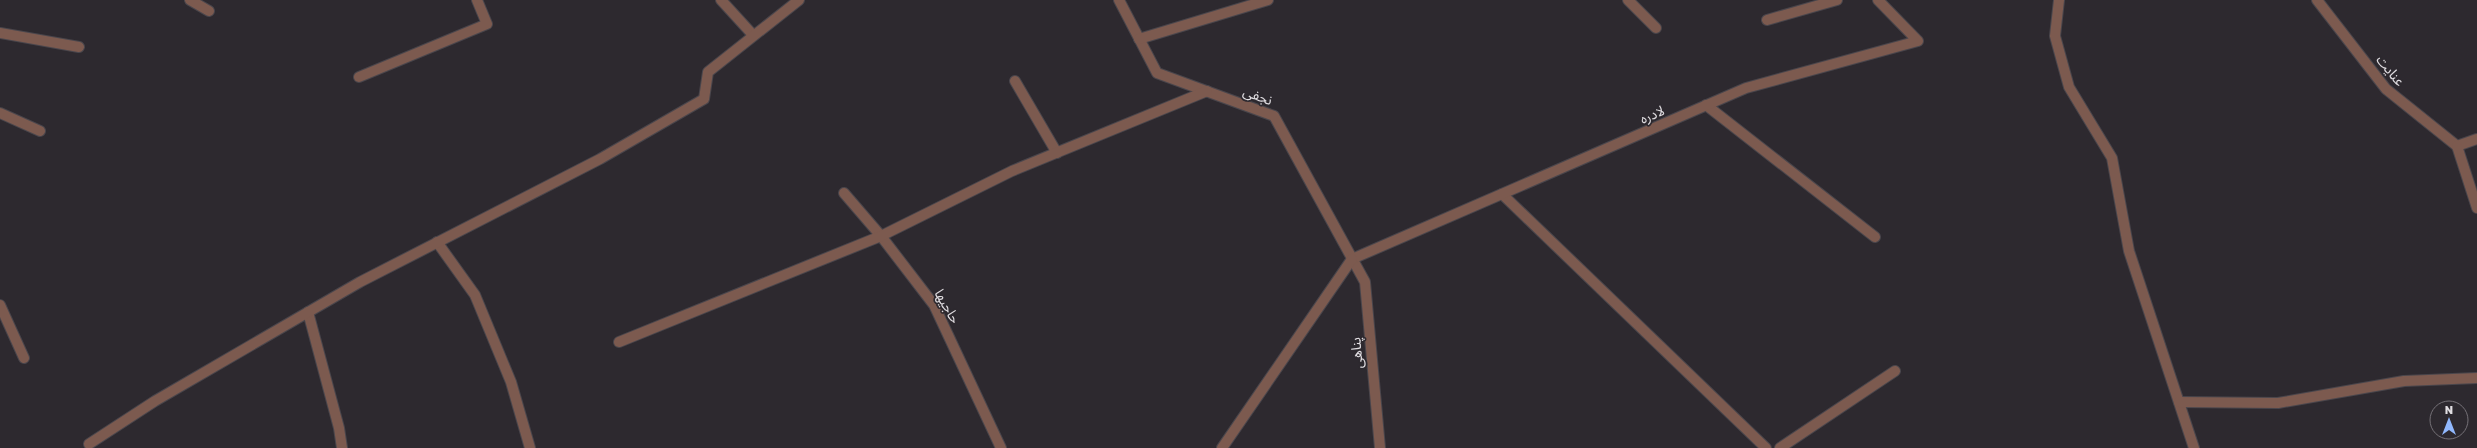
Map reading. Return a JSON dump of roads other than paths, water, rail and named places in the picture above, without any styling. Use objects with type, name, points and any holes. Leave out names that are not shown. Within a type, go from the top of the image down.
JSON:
[{"type":"street","points":[[190,0],[209,11]]},
{"type":"street","points":[[359,77],[488,24],[477,0]]},
{"type":"street","points":[[721,0],[753,34]]},
{"type":"street","points":[[89,444],[155,401],[360,282],[600,159],[704,99],[708,72],[753,34],[799,0]]},
{"type":"street","name":"نجفی","points":[[1119,0],[1157,73],[1274,116],[1352,259]]},
{"type":"street","points":[[1139,39],[1268,0]]},
{"type":"street","points":[[1628,0],[1656,28]]},
{"type":"street","points":[[1767,20],[1836,0]]},
{"type":"street","name":"لادره","points":[[1352,259],[1746,88],[1918,41],[1878,0]]},
{"type":"street","points":[[2059,0],[2055,36],[2069,87],[2112,158],[2129,251],[2194,448]]},
{"type":"street","name":"عنایت","points":[[2317,0],[2386,89],[2457,146]]},
{"type":"street","points":[[0,33],[79,48]]},
{"type":"street","points":[[1015,81],[1057,153]]},
{"type":"street","points":[[619,342],[881,236],[1012,171],[1207,92]]},
{"type":"street","points":[[1706,106],[1875,237]]},
{"type":"street","points":[[0,113],[40,131]]},
{"type":"street","points":[[2477,140],[2457,146],[2477,208]]},
{"type":"street","name":"حاجیها","points":[[844,193],[881,236],[934,305],[1001,448]]},
{"type":"street","points":[[1502,194],[1766,448]]},
{"type":"street","points":[[437,242],[475,295],[511,382],[530,448]]},
{"type":"street","points":[[1222,448],[1352,259]]},
{"type":"street","name":"پناهی","points":[[1352,259],[1365,282],[1380,448]]},
{"type":"street","points":[[0,305],[24,358]]},
{"type":"street","points":[[308,312],[339,428],[342,448]]},
{"type":"street","points":[[1780,448],[1895,371]]},
{"type":"street","points":[[2180,402],[2278,403],[2404,381],[2477,378]]}]
